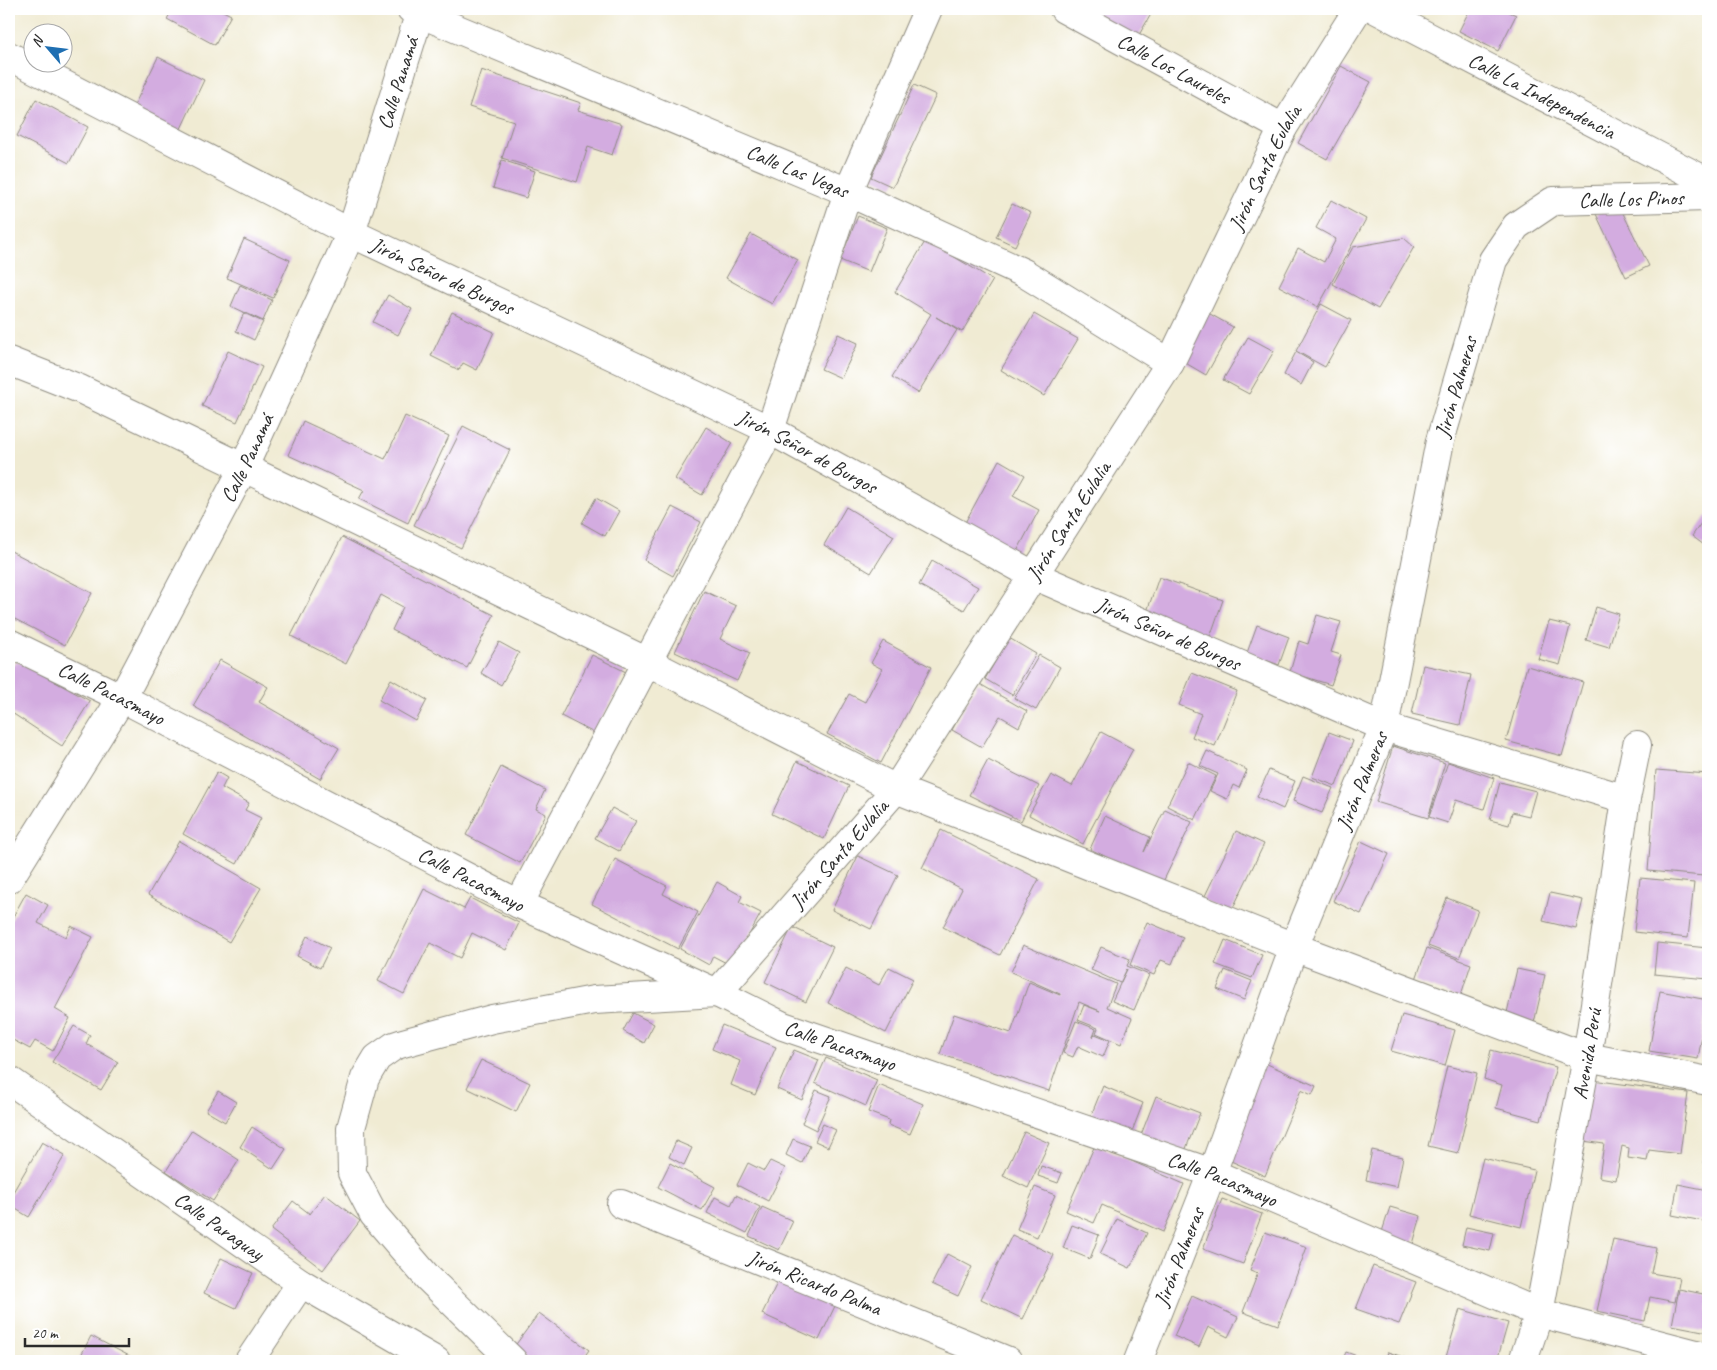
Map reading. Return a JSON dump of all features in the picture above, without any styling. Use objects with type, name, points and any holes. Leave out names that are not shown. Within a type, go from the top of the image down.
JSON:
[{"type":"street","points":[[519,904],[770,430],[848,192],[928,9]]},
{"type":"street","name":"Calle Los Laureles","points":[[1064,9],[1283,128]]},
{"type":"street","name":"Jirón Santa Eulalia","points":[[717,993],[896,789],[1170,363],[1283,128],[1358,9]]},
{"type":"street","name":"Calle La Independencia","points":[[1375,9],[1708,182]]},
{"type":"street","name":"Calle Las Vegas","points":[[417,10],[848,192],[1024,273],[1170,363]]},
{"type":"street","name":"Calle Panamá","points":[[9,879],[122,698],[244,468],[351,233],[417,10]]},
{"type":"street","name":"Jirón Señor de Burgos","points":[[9,56],[351,233],[770,430],[1033,575],[1384,727],[1626,799]]},
{"type":"street","name":"Calle Los Pinos","points":[[1553,201],[1708,197]]},
{"type":"street","name":"Jirón Palmeras","points":[[1138,1361],[1212,1173],[1294,947],[1384,727],[1440,440],[1493,260],[1516,226],[1553,201]]},
{"type":"street","points":[[9,361],[80,390],[648,662],[896,789],[1294,947],[1587,1057],[1708,1081]]},
{"type":"street","name":"Calle Pacasmayo","points":[[9,643],[122,698],[519,904],[717,993],[783,1026],[1212,1173],[1539,1313],[1708,1357]]},
{"type":"street","name":"Avenida Perú","points":[[1523,1361],[1539,1313],[1587,1057],[1626,799],[1637,745]]},
{"type":"street","points":[[513,1361],[428,1278],[374,1215],[352,1173],[351,1128],[359,1095],[366,1078],[378,1058],[394,1046],[492,1019],[594,1000],[717,993]]},
{"type":"street","name":"Calle Paraguay","points":[[9,1080],[301,1283],[436,1361]]},
{"type":"street","name":"Jirón Ricardo Palma","points":[[622,1204],[1008,1361]]},
{"type":"street","points":[[249,1361],[301,1283]]},
{"type":"building","points":[[173,9],[219,9],[231,15],[215,45],[167,19]]},
{"type":"building","points":[[1089,9],[1154,9],[1136,40]]},
{"type":"building","points":[[1470,9],[1503,9],[1516,15],[1498,51],[1459,31]]},
{"type":"building","points":[[1598,9],[1617,9],[1615,15]]},
{"type":"building","points":[[158,57],[204,80],[178,135],[131,112]]},
{"type":"building","points":[[1341,66],[1371,82],[1327,159],[1298,143]]},
{"type":"building","points":[[481,70],[581,103],[578,110],[622,124],[612,155],[588,147],[577,182],[502,158],[514,121],[469,107]]},
{"type":"building","points":[[914,85],[936,95],[893,187],[871,177]]},
{"type":"building","points":[[36,99],[88,127],[69,163],[17,136]]},
{"type":"building","points":[[502,160],[535,171],[526,198],[493,188]]},
{"type":"building","points":[[1331,200],[1366,219],[1318,307],[1279,286],[1298,248],[1324,262],[1336,239],[1316,228]]},
{"type":"building","points":[[1618,203],[1649,266],[1626,277],[1596,214]]},
{"type":"building","points":[[1012,204],[1031,213],[1015,246],[996,237]]},
{"type":"building","points":[[858,216],[887,228],[869,272],[840,260]]},
{"type":"building","points":[[751,234],[798,260],[772,304],[726,278]]},
{"type":"building","points":[[1404,238],[1414,247],[1378,309],[1333,284],[1353,247]]},
{"type":"building","points":[[244,239],[290,260],[273,298],[227,278]]},
{"type":"building","points":[[926,240],[993,280],[962,332],[936,317],[957,330],[918,393],[892,377],[931,314],[895,292]]},
{"type":"building","points":[[240,285],[272,300],[263,321],[231,306]]},
{"type":"building","points":[[388,295],[412,309],[398,335],[373,322]]},
{"type":"building","points":[[1321,304],[1351,320],[1325,367],[1296,351]]},
{"type":"building","points":[[1203,310],[1233,327],[1206,375],[1177,358]]},
{"type":"building","points":[[452,312],[494,332],[477,370],[463,363],[459,370],[431,356]]},
{"type":"building","points":[[244,313],[263,322],[254,340],[236,331]]},
{"type":"building","points":[[1034,314],[1078,339],[1044,396],[1001,370]]},
{"type":"building","points":[[838,334],[858,343],[841,378],[821,369]]},
{"type":"building","points":[[1248,337],[1274,351],[1249,394],[1223,380]]},
{"type":"building","points":[[228,351],[262,367],[237,422],[202,406]]},
{"type":"building","points":[[1296,352],[1313,362],[1301,385],[1284,375]]},
{"type":"building","points":[[405,416],[449,436],[408,523],[359,499],[364,490],[288,455],[303,421],[385,459]]},
{"type":"building","points":[[463,426],[510,450],[461,548],[414,525]]},
{"type":"building","points":[[706,427],[732,443],[702,495],[675,479]]},
{"type":"building","points":[[999,460],[1025,475],[1013,496],[1039,510],[1013,559],[961,530]]},
{"type":"building","points":[[596,498],[619,511],[605,536],[582,523]]},
{"type":"building","points":[[672,507],[701,522],[673,576],[644,560]]},
{"type":"building","points":[[846,507],[894,536],[871,573],[824,545]]},
{"type":"building","points":[[1706,516],[1708,518],[1708,548],[1692,536]]},
{"type":"building","points":[[342,537],[494,615],[467,668],[392,630],[403,607],[381,595],[346,664],[291,636]]},
{"type":"building","points":[[9,550],[92,593],[65,645],[9,616]]},
{"type":"building","points":[[932,561],[978,587],[964,610],[919,585]]},
{"type":"building","points":[[1159,577],[1223,600],[1208,643],[1144,620]]},
{"type":"building","points":[[704,591],[736,606],[720,639],[750,653],[737,681],[675,652]]},
{"type":"building","points":[[1596,607],[1619,614],[1609,647],[1586,640]]},
{"type":"building","points":[[1317,615],[1341,622],[1331,652],[1341,655],[1331,685],[1290,672],[1299,641],[1308,644]]},
{"type":"building","points":[[1549,621],[1570,626],[1560,665],[1538,659]]},
{"type":"building","points":[[1257,625],[1289,637],[1279,665],[1247,653]]},
{"type":"building","points":[[1009,638],[1036,654],[1012,695],[985,679]]},
{"type":"building","points":[[883,641],[931,667],[881,763],[827,734],[849,694],[865,702],[882,669],[871,663]]},
{"type":"building","points":[[499,642],[519,653],[501,685],[481,673]]},
{"type":"building","points":[[592,655],[626,672],[594,733],[561,716]]},
{"type":"building","points":[[1039,655],[1060,667],[1036,710],[1014,698]]},
{"type":"building","points":[[220,660],[268,687],[259,702],[339,748],[320,779],[193,706]]},
{"type":"building","points":[[17,661],[90,701],[62,746],[9,711],[9,670]]},
{"type":"building","points":[[1423,665],[1471,675],[1460,725],[1412,714]]},
{"type":"building","points":[[1527,666],[1583,682],[1562,756],[1506,741]]},
{"type":"building","points":[[1192,673],[1237,691],[1215,746],[1192,737],[1201,714],[1179,705]]},
{"type":"building","points":[[391,679],[427,700],[416,721],[379,700]]},
{"type":"building","points":[[978,683],[1027,711],[1019,727],[1000,716],[982,747],[952,730]]},
{"type":"building","points":[[1101,732],[1133,749],[1083,844],[1029,815],[1051,775],[1072,786]]},
{"type":"building","points":[[1329,732],[1353,741],[1336,786],[1312,777]]},
{"type":"building","points":[[1393,746],[1445,763],[1428,818],[1376,802]]},
{"type":"building","points":[[1207,751],[1247,770],[1239,788],[1233,785],[1227,799],[1210,791],[1218,774],[1200,766]]},
{"type":"building","points":[[988,760],[1039,786],[1021,821],[969,795]]},
{"type":"building","points":[[797,761],[849,786],[824,839],[772,814]]},
{"type":"building","points":[[1188,762],[1216,776],[1195,820],[1167,806]]},
{"type":"building","points":[[1448,762],[1494,778],[1484,809],[1456,800],[1448,823],[1429,817]]},
{"type":"building","points":[[501,767],[545,790],[536,809],[546,814],[520,863],[466,835]]},
{"type":"building","points":[[1269,770],[1295,781],[1283,809],[1257,797]]},
{"type":"building","points":[[1656,770],[1708,774],[1708,823],[1704,876],[1648,871]]},
{"type":"building","points":[[217,772],[227,778],[222,788],[249,803],[245,810],[261,818],[237,864],[183,834]]},
{"type":"building","points":[[1303,776],[1333,788],[1322,813],[1293,801]]},
{"type":"building","points":[[1500,782],[1536,791],[1529,816],[1512,812],[1509,825],[1490,820]]},
{"type":"building","points":[[612,808],[636,821],[619,851],[595,838]]},
{"type":"building","points":[[1165,809],[1192,822],[1162,884],[1090,849],[1105,816],[1150,837],[1144,852]]},
{"type":"building","points":[[941,830],[1039,879],[1000,955],[943,927],[962,889],[922,868]]},
{"type":"building","points":[[1236,831],[1264,844],[1230,914],[1203,900]]},
{"type":"building","points":[[179,841],[261,888],[229,942],[148,895]]},
{"type":"building","points":[[1361,841],[1389,854],[1361,914],[1333,901]]},
{"type":"building","points":[[858,856],[898,875],[871,929],[832,910]]},
{"type":"building","points":[[615,859],[667,886],[663,894],[698,912],[678,949],[592,904]]},
{"type":"building","points":[[1640,878],[1694,883],[1688,938],[1634,932]]},
{"type":"building","points":[[717,882],[742,896],[739,902],[761,913],[732,966],[713,956],[709,965],[680,949]]},
{"type":"building","points":[[424,889],[464,909],[470,898],[519,923],[506,950],[472,933],[460,958],[430,943],[404,994],[378,981]]},
{"type":"building","points":[[26,893],[48,905],[38,923],[66,937],[71,926],[93,937],[55,1009],[70,1018],[53,1051],[35,1041],[30,1049],[9,1038],[9,924]]},
{"type":"building","points":[[1550,893],[1583,900],[1576,929],[1543,921]]},
{"type":"building","points":[[1447,898],[1478,910],[1459,958],[1428,946]]},
{"type":"building","points":[[1147,922],[1183,937],[1172,964],[1161,960],[1154,975],[1130,965]]},
{"type":"building","points":[[792,927],[833,947],[806,1002],[765,982]]},
{"type":"building","points":[[307,936],[330,948],[320,968],[297,956]]},
{"type":"building","points":[[1225,940],[1262,955],[1252,978],[1215,964]]},
{"type":"building","points":[[1657,943],[1708,948],[1708,979],[1654,974]]},
{"type":"building","points":[[1023,945],[1116,984],[1107,1007],[1132,1018],[1121,1044],[1096,1033],[1098,1028],[1078,1020],[1084,1005],[1100,1011],[1079,1002],[1049,1091],[940,1054],[954,1014],[1011,1033],[1029,982],[1060,995],[1011,972]]},
{"type":"building","points":[[1101,947],[1130,959],[1127,966],[1149,975],[1134,1010],[1112,1001],[1127,969],[1120,983],[1091,970]]},
{"type":"building","points":[[1427,948],[1471,964],[1460,998],[1415,982]]},
{"type":"building","points":[[889,967],[913,979],[886,1033],[828,1003],[846,968],[879,985]]},
{"type":"building","points":[[1517,969],[1545,975],[1534,1023],[1506,1017]]},
{"type":"building","points":[[1225,970],[1252,981],[1244,1000],[1217,989]]},
{"type":"building","points":[[1660,991],[1708,1000],[1698,1059],[1649,1051]]},
{"type":"building","points":[[633,1013],[654,1024],[644,1043],[623,1031]]},
{"type":"building","points":[[1402,1015],[1455,1030],[1445,1066],[1391,1051]]},
{"type":"building","points":[[1076,1021],[1096,1029],[1093,1037],[1095,1034],[1110,1040],[1103,1057],[1078,1046],[1073,1057],[1063,1053]]},
{"type":"building","points":[[722,1025],[776,1047],[755,1095],[731,1085],[740,1061],[712,1049]]},
{"type":"building","points":[[74,1026],[90,1035],[86,1044],[118,1062],[101,1090],[52,1062]]},
{"type":"building","points":[[794,1050],[819,1060],[802,1100],[777,1089]]},
{"type":"building","points":[[1491,1050],[1556,1067],[1541,1120],[1496,1108],[1502,1085],[1484,1079]]},
{"type":"building","points":[[826,1058],[877,1080],[866,1106],[815,1083]]},
{"type":"building","points":[[481,1060],[530,1083],[516,1112],[467,1088]]},
{"type":"building","points":[[1265,1063],[1316,1086],[1312,1095],[1301,1090],[1265,1176],[1224,1158]]},
{"type":"building","points":[[1447,1066],[1477,1073],[1458,1153],[1428,1146]]},
{"type":"building","points":[[1585,1079],[1688,1093],[1680,1154],[1649,1150],[1647,1161],[1628,1158],[1629,1148],[1622,1146],[1616,1180],[1599,1177],[1604,1144],[1576,1140]]},
{"type":"building","points":[[879,1085],[923,1104],[910,1134],[888,1125],[889,1120],[868,1112]]},
{"type":"building","points":[[1103,1086],[1143,1103],[1131,1134],[1090,1118]]},
{"type":"building","points":[[816,1090],[831,1096],[816,1130],[802,1123]]},
{"type":"building","points":[[218,1091],[236,1102],[225,1122],[206,1111]]},
{"type":"building","points":[[1156,1096],[1200,1113],[1185,1151],[1141,1135]]},
{"type":"building","points":[[823,1124],[836,1130],[828,1147],[815,1141]]},
{"type":"building","points":[[252,1127],[286,1149],[273,1169],[240,1147]]},
{"type":"building","points":[[192,1130],[239,1160],[213,1201],[166,1171]]},
{"type":"building","points":[[1024,1132],[1049,1143],[1028,1188],[1003,1176]]},
{"type":"building","points":[[793,1139],[810,1146],[802,1163],[786,1155]]},
{"type":"building","points":[[676,1141],[692,1148],[684,1165],[669,1157]]},
{"type":"building","points":[[42,1142],[65,1155],[29,1217],[9,1205],[9,1199]]},
{"type":"building","points":[[1708,1142],[1708,1164],[1703,1163]]},
{"type":"building","points":[[1095,1145],[1184,1184],[1163,1232],[1102,1205],[1094,1223],[1066,1211]]},
{"type":"building","points":[[1372,1150],[1403,1157],[1397,1187],[1366,1180]]},
{"type":"building","points":[[1483,1158],[1534,1170],[1521,1227],[1469,1214]]},
{"type":"building","points":[[770,1161],[785,1168],[768,1201],[737,1185],[748,1163],[764,1171]]},
{"type":"building","points":[[670,1163],[715,1187],[702,1210],[658,1187]]},
{"type":"building","points":[[1041,1166],[1062,1173],[1058,1183],[1038,1176]]},
{"type":"building","points":[[1678,1184],[1708,1190],[1708,1222],[1672,1215]]},
{"type":"building","points":[[1035,1187],[1055,1195],[1037,1237],[1017,1229]]},
{"type":"building","points":[[325,1194],[360,1221],[323,1270],[271,1230],[293,1201],[310,1214]]},
{"type":"building","points":[[736,1195],[760,1207],[747,1233],[707,1213],[715,1197],[731,1205]]},
{"type":"building","points":[[1222,1199],[1262,1214],[1243,1264],[1203,1249]]},
{"type":"building","points":[[762,1207],[793,1221],[779,1250],[749,1236]]},
{"type":"building","points":[[1390,1207],[1421,1216],[1413,1244],[1381,1235]]},
{"type":"building","points":[[1117,1219],[1147,1233],[1130,1268],[1100,1254]]},
{"type":"building","points":[[1072,1225],[1099,1235],[1090,1259],[1063,1248]]},
{"type":"building","points":[[1466,1227],[1494,1233],[1490,1251],[1462,1245]]},
{"type":"building","points":[[1265,1232],[1307,1247],[1278,1325],[1243,1312],[1258,1273],[1250,1270]]},
{"type":"building","points":[[1012,1235],[1054,1255],[1023,1319],[981,1299]]},
{"type":"building","points":[[1613,1239],[1656,1248],[1651,1273],[1680,1278],[1675,1302],[1650,1297],[1645,1321],[1597,1311]]},
{"type":"building","points":[[947,1254],[972,1267],[958,1296],[932,1284]]},
{"type":"building","points":[[221,1258],[253,1273],[236,1308],[204,1293]]},
{"type":"building","points":[[1373,1266],[1416,1282],[1399,1324],[1356,1309]]},
{"type":"building","points":[[779,1279],[835,1306],[819,1340],[762,1314]]},
{"type":"building","points":[[1679,1289],[1708,1295],[1708,1332],[1672,1325]]},
{"type":"building","points":[[1192,1296],[1238,1317],[1228,1337],[1208,1327],[1199,1347],[1174,1336]]},
{"type":"building","points":[[1460,1309],[1508,1323],[1497,1361],[1461,1361],[1446,1357]]},
{"type":"building","points":[[539,1313],[589,1350],[581,1361],[532,1361],[514,1347]]},
{"type":"building","points":[[91,1336],[139,1361],[78,1361]]},
{"type":"building","points":[[1346,1352],[1371,1361],[1342,1361]]},
{"type":"building","points":[[1388,1352],[1415,1361],[1385,1361]]}]
